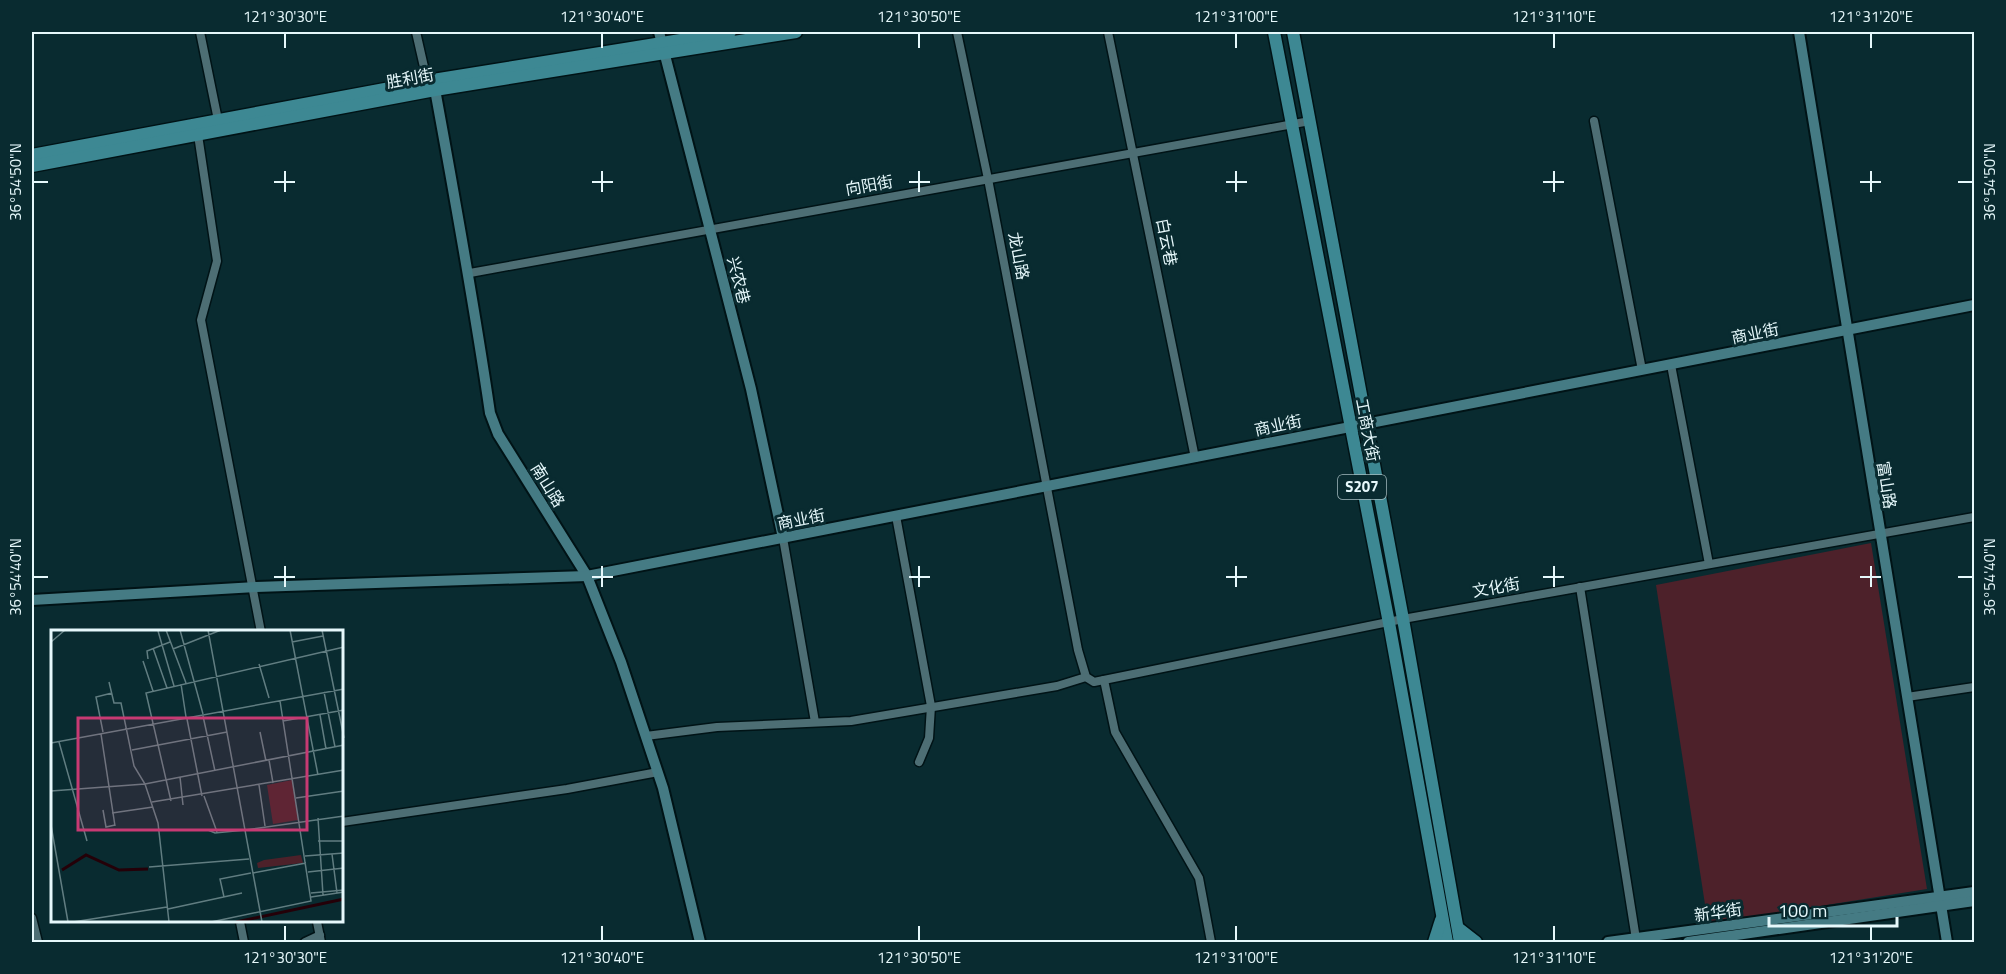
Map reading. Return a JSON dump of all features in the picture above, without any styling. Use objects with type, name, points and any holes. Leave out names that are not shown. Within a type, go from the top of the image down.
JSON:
[{"type":"main road","name":"胜利街","points":[[663,50],[730,32]]},
{"type":"main road","name":"胜利街","points":[[32,155],[218,120],[434,85],[796,32]]},
{"type":"main road","name":"工商大街","points":[[1274,32],[1389,623],[1447,942]]},
{"type":"main road","name":"工商大街","points":[[1293,32],[1403,619],[1460,942]]},
{"type":"main road","name":"胜利街","points":[[32,166],[198,135],[434,85]]},
{"type":"main road","points":[[1434,942],[1443,913]]},
{"type":"main road","points":[[1458,928],[1476,942]]},
{"type":"street","points":[[201,32],[218,120]]},
{"type":"street","name":"南山路","points":[[416,32],[424,67],[434,85],[455,211],[470,273],[490,413],[498,434],[587,576],[621,663],[658,772],[696,918],[700,942]]},
{"type":"street","name":"兴农巷","points":[[659,32],[751,389],[783,538]]},
{"type":"street","name":"龙山路","points":[[957,32],[988,179],[1078,650],[1090,679]]},
{"type":"street","name":"白云巷","points":[[1108,32],[1195,458]]},
{"type":"street","name":"富山路","points":[[1799,32],[1947,942]]},
{"type":"street","name":"向阳街","points":[[470,273],[1292,122],[1310,121]]},
{"type":"street","points":[[1594,121],[1642,370]]},
{"type":"street","points":[[198,135],[217,261],[201,320],[261,630]]},
{"type":"street","name":"商业街","points":[[32,600],[256,587],[587,576],[1048,488],[1350,425],[1974,305]]},
{"type":"street","points":[[1671,365],[1709,564]]},
{"type":"street","points":[[896,516],[931,706],[929,738],[919,762]]},
{"type":"street","name":"文化街","points":[[646,736],[717,727],[851,720],[1090,679],[1104,680],[1403,619],[1974,517]]},
{"type":"street","points":[[783,538],[815,722]]},
{"type":"street","points":[[1580,587],[1636,939]]},
{"type":"street","points":[[1104,680],[1115,732],[1199,878],[1211,942]]},
{"type":"street","points":[[1907,697],[1974,687]]},
{"type":"street","points":[[344,822],[567,789],[658,772]]},
{"type":"street","name":"新华街","points":[[1688,942],[1941,901],[1974,892]]},
{"type":"street","name":"新华街","points":[[1608,942],[1941,901],[1974,901]]},
{"type":"street","points":[[32,918],[38,942]]},
{"type":"street","points":[[240,923],[244,942]]},
{"type":"street","points":[[305,942],[320,939],[317,923]]},
{"type":"shaded area","points":[[1871,543],[1927,889],[1708,924],[1656,585]]}]
